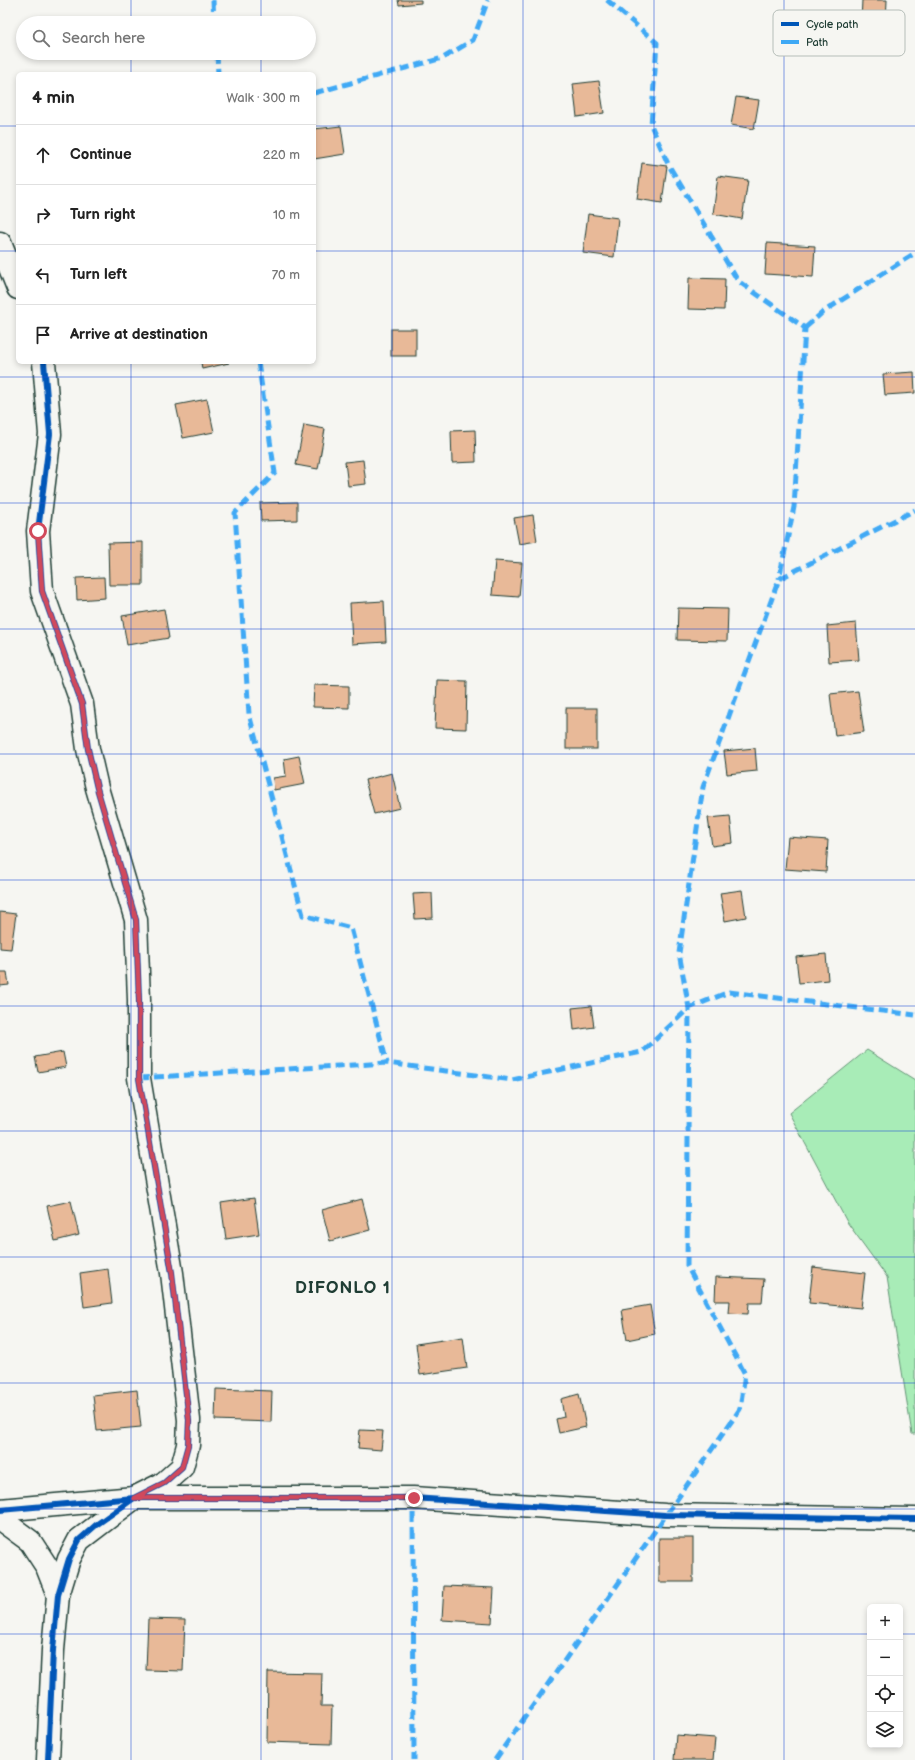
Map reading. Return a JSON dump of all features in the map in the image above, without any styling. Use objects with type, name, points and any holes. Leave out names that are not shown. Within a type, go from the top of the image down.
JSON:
[{"type":"street","points":[[0,243],[16,283]]},
{"type":"street","points":[[44,364],[50,434],[38,531],[42,591],[82,704],[88,749],[97,788],[136,920],[139,1000],[139,1078],[172,1272],[189,1420],[188,1445],[182,1467],[164,1483],[134,1498],[79,1540],[69,1559],[58,1595],[53,1650],[48,1760]]},
{"type":"street","points":[[0,1510],[134,1498],[414,1498],[665,1515],[915,1519]]},
{"type":"street","points":[[0,1519],[30,1541],[47,1567],[58,1595]]},
{"type":"green space","points":[[867,1050],[915,1080],[915,1434],[912,1434],[887,1277],[847,1222],[789,1113]]},
{"type":"building","points":[[398,0],[421,0],[421,3],[399,5]]},
{"type":"building","points":[[862,0],[887,0],[887,10],[862,10]]},
{"type":"building","points":[[599,81],[604,113],[577,117],[573,84]]},
{"type":"building","points":[[736,97],[759,100],[754,129],[731,125]]},
{"type":"building","points":[[341,126],[345,154],[316,159],[316,129]]},
{"type":"building","points":[[642,163],[667,166],[662,203],[637,199]]},
{"type":"building","points":[[718,176],[748,180],[742,219],[713,214]]},
{"type":"building","points":[[588,214],[618,218],[614,257],[583,253]]},
{"type":"building","points":[[767,243],[815,246],[813,277],[765,274]]},
{"type":"building","points":[[689,278],[725,279],[724,310],[688,309]]},
{"type":"building","points":[[391,329],[416,329],[416,356],[391,356]]},
{"type":"building","points":[[201,364],[224,364],[202,369]]},
{"type":"building","points":[[914,372],[915,393],[885,395],[883,374]]},
{"type":"building","points":[[207,399],[214,432],[183,438],[176,405]]},
{"type":"building","points":[[304,425],[325,429],[318,469],[296,465]]},
{"type":"building","points":[[475,430],[476,462],[452,463],[451,431]]},
{"type":"building","points":[[363,460],[366,484],[348,486],[345,462]]},
{"type":"building","points":[[297,502],[297,520],[261,521],[260,503]]},
{"type":"building","points":[[533,515],[537,541],[519,544],[514,518]]},
{"type":"building","points":[[143,542],[143,585],[109,585],[108,543]]},
{"type":"building","points":[[495,561],[522,563],[519,597],[492,595]]},
{"type":"building","points":[[104,577],[105,598],[77,600],[76,578]]},
{"type":"building","points":[[384,601],[386,642],[352,644],[350,603]]},
{"type":"building","points":[[678,608],[728,609],[727,641],[677,640]]},
{"type":"building","points":[[164,609],[169,638],[127,645],[122,616]]},
{"type":"building","points":[[856,623],[859,660],[829,662],[827,626]]},
{"type":"building","points":[[437,680],[467,681],[466,729],[435,728]]},
{"type":"building","points":[[314,685],[349,686],[349,708],[313,707]]},
{"type":"building","points":[[858,691],[864,732],[835,736],[830,694]]},
{"type":"building","points":[[566,708],[597,708],[597,749],[566,749]]},
{"type":"building","points":[[755,748],[757,771],[727,774],[724,751]]},
{"type":"building","points":[[299,756],[305,784],[274,790],[273,778],[286,776],[284,759]]},
{"type":"building","points":[[392,773],[400,808],[374,814],[365,780]]},
{"type":"building","points":[[730,816],[733,843],[712,846],[708,818]]},
{"type":"building","points":[[788,837],[828,840],[826,872],[785,869]]},
{"type":"building","points":[[742,890],[746,917],[725,921],[720,893]]},
{"type":"building","points":[[432,893],[433,918],[415,919],[413,894]]},
{"type":"building","points":[[0,912],[16,914],[11,949],[0,948]]},
{"type":"building","points":[[826,954],[828,980],[799,983],[796,957]]},
{"type":"building","points":[[0,972],[7,972],[9,985],[0,986]]},
{"type":"building","points":[[591,1006],[594,1027],[574,1030],[572,1008]]},
{"type":"building","points":[[63,1052],[66,1067],[38,1072],[35,1057]]},
{"type":"building","points":[[254,1198],[259,1234],[226,1239],[221,1203]]},
{"type":"building","points":[[362,1199],[370,1230],[330,1241],[322,1210]]},
{"type":"building","points":[[71,1201],[79,1235],[55,1241],[47,1206]]},
{"type":"building","points":[[813,1267],[865,1273],[861,1308],[809,1303]]},
{"type":"building","points":[[108,1269],[112,1303],[84,1307],[80,1273]]},
{"type":"building","points":[[716,1277],[764,1279],[762,1303],[749,1303],[748,1314],[729,1313],[730,1301],[715,1301]]},
{"type":"building","points":[[650,1305],[655,1334],[627,1340],[622,1310]]},
{"type":"building","points":[[463,1337],[467,1368],[420,1375],[416,1344]]},
{"type":"building","points":[[216,1389],[272,1391],[271,1422],[215,1420]]},
{"type":"building","points":[[137,1390],[141,1427],[97,1431],[93,1395]]},
{"type":"building","points":[[579,1394],[586,1427],[559,1433],[556,1419],[564,1417],[561,1399]]},
{"type":"building","points":[[360,1430],[383,1431],[381,1450],[358,1448]]},
{"type":"building","points":[[659,1538],[693,1538],[693,1582],[659,1582]]},
{"type":"building","points":[[444,1586],[494,1588],[492,1623],[442,1620]]},
{"type":"building","points":[[148,1619],[185,1620],[183,1671],[146,1670]]},
{"type":"building","points":[[268,1672],[322,1673],[321,1706],[332,1706],[331,1744],[267,1742]]},
{"type":"building","points":[[676,1735],[715,1738],[713,1760],[674,1760]]},
{"type":"marked path","points":[[213,0],[214,16]]},
{"type":"marked path","points":[[316,92],[443,58],[473,40],[488,0]]},
{"type":"marked path","points":[[607,0],[657,43],[651,125],[668,164],[738,281],[805,328],[794,507],[779,579]]},
{"type":"marked path","points":[[217,60],[218,72]]},
{"type":"marked path","points":[[805,328],[823,312],[915,253]]},
{"type":"marked path","points":[[258,364],[275,473],[235,513],[249,714],[303,915],[351,928],[387,1063]]},
{"type":"marked path","points":[[495,1760],[740,1409],[745,1374],[687,1266],[689,1008],[679,953],[703,787],[779,579],[915,510]]},
{"type":"marked path","points":[[139,1078],[387,1063],[512,1080],[642,1052],[689,1008],[729,992],[915,1015]]},
{"type":"marked path","points":[[413,1498],[414,1760]]},
{"type":"cycle path","points":[[44,364],[50,434],[38,531],[42,591],[82,704],[88,749],[97,788],[136,920],[139,1000],[139,1078],[172,1273],[189,1420],[188,1445],[182,1467],[164,1483],[134,1498],[96,1525],[79,1540],[69,1559],[58,1595],[53,1650],[48,1760]]},
{"type":"cycle path","points":[[0,1510],[134,1498],[413,1498],[665,1515],[915,1519]]},
{"type":"district","name":"DIFONLO 1","points":[[343,1287]]},
{"type":"route","points":[[38,531],[42,591],[82,704],[88,749],[97,788],[136,920],[139,1000],[139,1078],[172,1272],[189,1420],[188,1445],[182,1467],[164,1483],[134,1498],[414,1498]]}]
